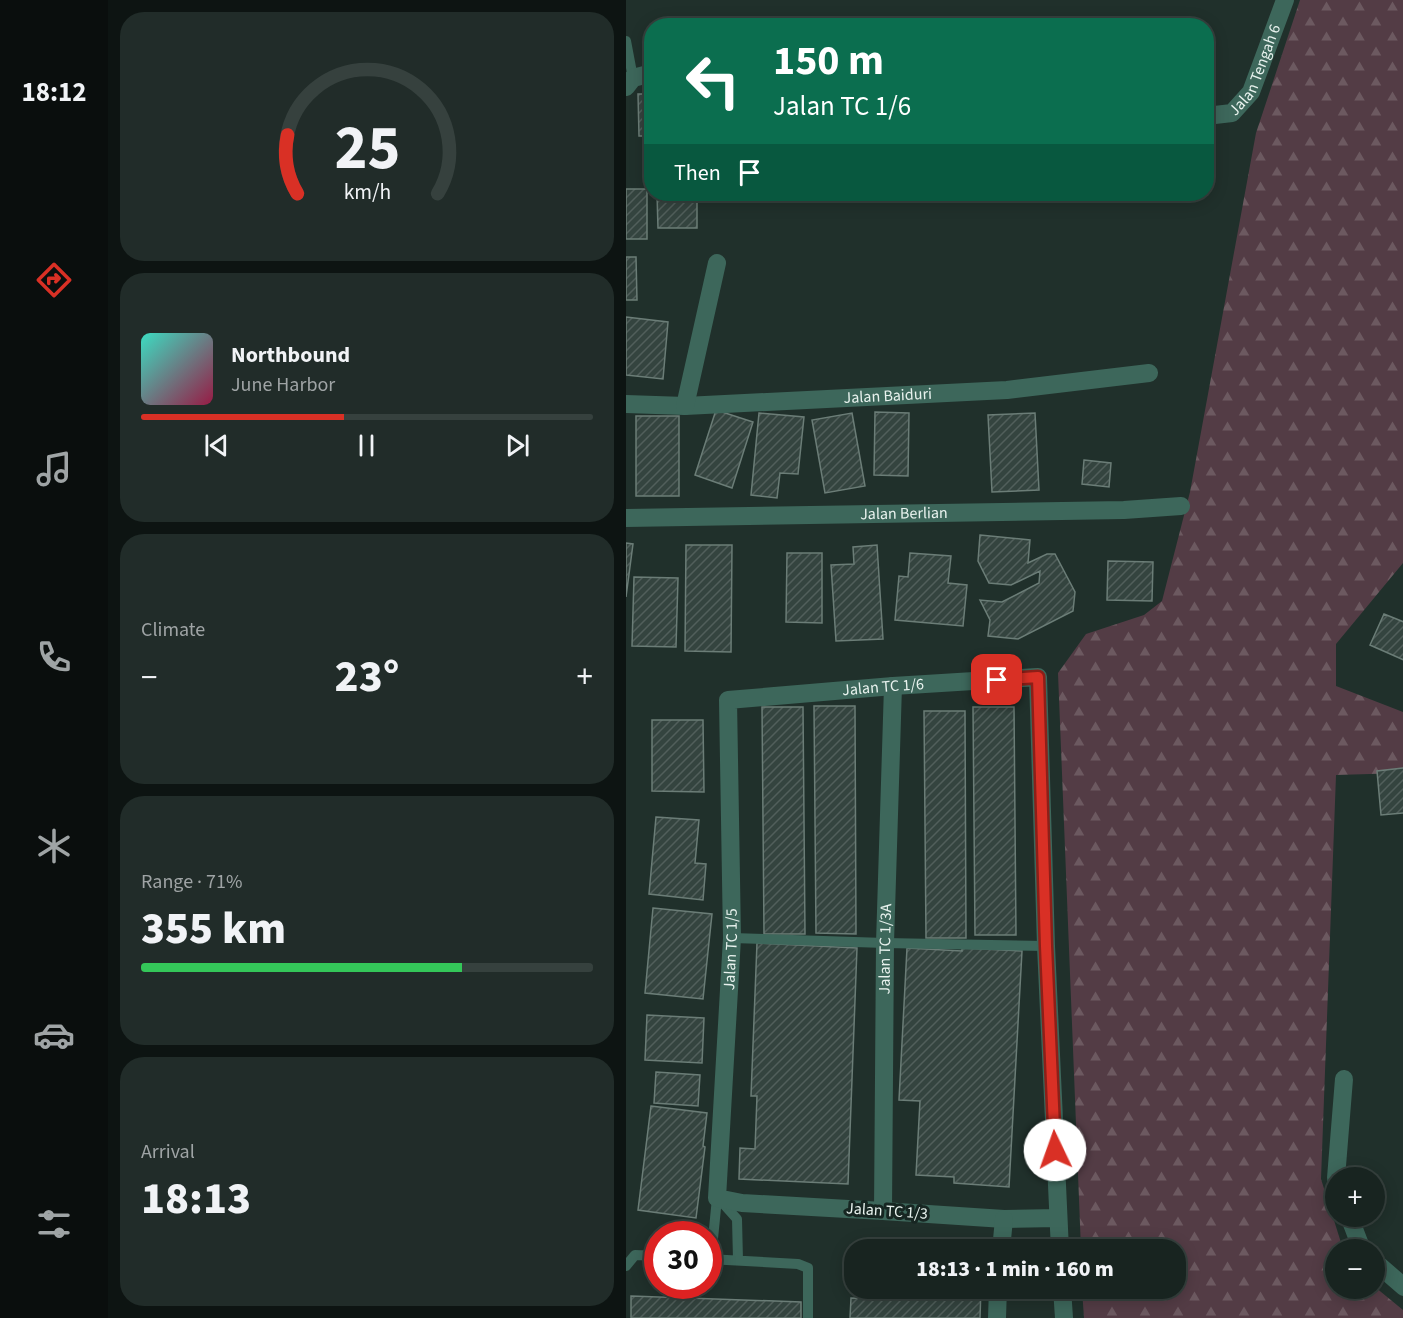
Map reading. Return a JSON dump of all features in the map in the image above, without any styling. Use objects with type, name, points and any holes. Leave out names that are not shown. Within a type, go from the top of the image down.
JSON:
[{"type":"street","name":"Jalan Tengah 6","points":[[1214,115],[1232,113],[1251,92],[1285,0]]},
{"type":"street","points":[[630,82],[644,75]]},
{"type":"street","points":[[685,406],[718,263]]},
{"type":"street","name":"Jalan Baiduri","points":[[626,404],[685,406],[1007,390],[1149,373]]},
{"type":"street","name":"Jalan Berlian","points":[[626,518],[1112,510],[1181,506]]},
{"type":"street","name":"Jalan TC 1/6","points":[[728,700],[1038,677],[1046,946]]},
{"type":"street","name":"Jalan TC 1/3A","points":[[883,1210],[885,943],[893,686]]},
{"type":"street","name":"Jalan TC 1/5","points":[[718,1198],[732,938],[728,700]]},
{"type":"street","points":[[1046,946],[1059,1239]]},
{"type":"street","points":[[1337,1167],[1344,1079]]},
{"type":"street","name":"Jalan TC 1/3","points":[[718,1198],[742,1203],[1004,1219],[1058,1218]]},
{"type":"street","points":[[1002,1239],[1004,1219]]},
{"type":"street","points":[[1385,1271],[1403,1287]]},
{"type":"street","points":[[997,1318],[998,1299]]},
{"type":"street","points":[[1063,1299],[1064,1318]]},
{"type":"lane","points":[[626,42],[630,82]]},
{"type":"lane","points":[[732,938],[1046,946]]},
{"type":"lane","points":[[718,1198],[737,1219],[738,1260]]},
{"type":"lane","name":"Jalan TC 1/5","points":[[715,1221],[718,1198]]},
{"type":"lane","points":[[626,1266],[635,1255],[644,1255]]},
{"type":"lane","points":[[722,1259],[798,1264],[809,1268],[808,1318]]},
{"type":"green space","points":[[1300,0],[1403,0],[1403,563],[1336,644],[1336,686],[1403,712],[1403,773],[1336,775],[1321,1179],[1325,1192],[1325,1227],[1336,1227],[1340,1239],[1325,1239],[1325,1299],[1385,1299],[1385,1295],[1403,1310],[1403,1318],[1084,1318],[1083,1299],[1186,1299],[1186,1239],[1081,1239],[1058,673],[1086,634],[1144,615],[1162,601],[1190,492],[1256,133]]},
{"type":"building","points":[[638,94],[644,94],[644,136],[639,136]]},
{"type":"building","points":[[626,189],[644,189],[644,201],[647,201],[647,239],[626,239]]},
{"type":"building","points":[[657,201],[697,201],[697,228],[658,228]]},
{"type":"building","points":[[626,257],[636,257],[637,300],[626,300]]},
{"type":"building","points":[[626,317],[668,322],[663,379],[626,375]]},
{"type":"building","points":[[716,410],[753,422],[732,488],[695,475]]},
{"type":"building","points":[[875,412],[909,413],[908,476],[874,475]]},
{"type":"building","points":[[759,413],[804,417],[798,474],[780,473],[777,498],[751,495]]},
{"type":"building","points":[[852,413],[865,486],[825,493],[812,420]]},
{"type":"building","points":[[1035,413],[1039,490],[992,492],[988,415]]},
{"type":"building","points":[[636,416],[679,416],[679,496],[636,496]]},
{"type":"building","points":[[1084,460],[1111,463],[1109,487],[1082,484]]},
{"type":"building","points":[[980,535],[1030,540],[1028,563],[1047,554],[1055,554],[1075,592],[1073,611],[1018,639],[988,636],[990,620],[980,600],[1002,602],[1039,583],[1040,571],[1011,585],[989,583],[978,561]]},
{"type":"building","points":[[626,543],[633,544],[626,597]]},
{"type":"building","points":[[686,545],[732,545],[731,652],[685,651]]},
{"type":"building","points":[[877,545],[883,639],[836,641],[831,565],[854,564],[853,547]]},
{"type":"building","points":[[787,553],[822,553],[822,623],[786,622]]},
{"type":"building","points":[[910,553],[951,556],[948,583],[967,585],[963,626],[895,620],[899,576],[908,577]]},
{"type":"building","points":[[1108,561],[1153,562],[1152,601],[1107,600]]},
{"type":"building","points":[[634,577],[678,578],[676,647],[632,646]]},
{"type":"building","points":[[1384,614],[1404,622],[1404,660],[1370,645]]},
{"type":"building","points":[[814,706],[855,706],[856,934],[816,933]]},
{"type":"building","points":[[762,707],[803,707],[805,934],[764,934]]},
{"type":"building","points":[[973,707],[1014,707],[1016,935],[975,935]]},
{"type":"building","points":[[924,711],[965,711],[966,938],[926,938]]},
{"type":"building","points":[[652,720],[703,720],[704,792],[652,791]]},
{"type":"building","points":[[1404,768],[1404,813],[1381,815],[1377,771]]},
{"type":"building","points":[[656,817],[699,820],[695,863],[706,864],[703,900],[649,894]]},
{"type":"building","points":[[653,908],[712,914],[703,999],[645,993]]},
{"type":"building","points":[[757,943],[857,948],[848,1184],[739,1179],[740,1148],[755,1149],[757,1096],[751,1096]]},
{"type":"building","points":[[907,948],[1022,951],[1009,1187],[954,1183],[954,1177],[916,1175],[920,1101],[899,1100]]},
{"type":"building","points":[[647,1015],[704,1018],[702,1063],[645,1060]]},
{"type":"building","points":[[656,1072],[700,1075],[698,1106],[654,1103]]},
{"type":"building","points":[[651,1106],[707,1113],[696,1218],[638,1210]]},
{"type":"building","points":[[631,1296],[644,1296],[644,1299],[801,1302],[801,1318],[631,1318]]},
{"type":"building","points":[[851,1299],[981,1299],[980,1318],[850,1318]]},
{"type":"route","points":[[997,680],[1038,677],[1055,1150]]}]
